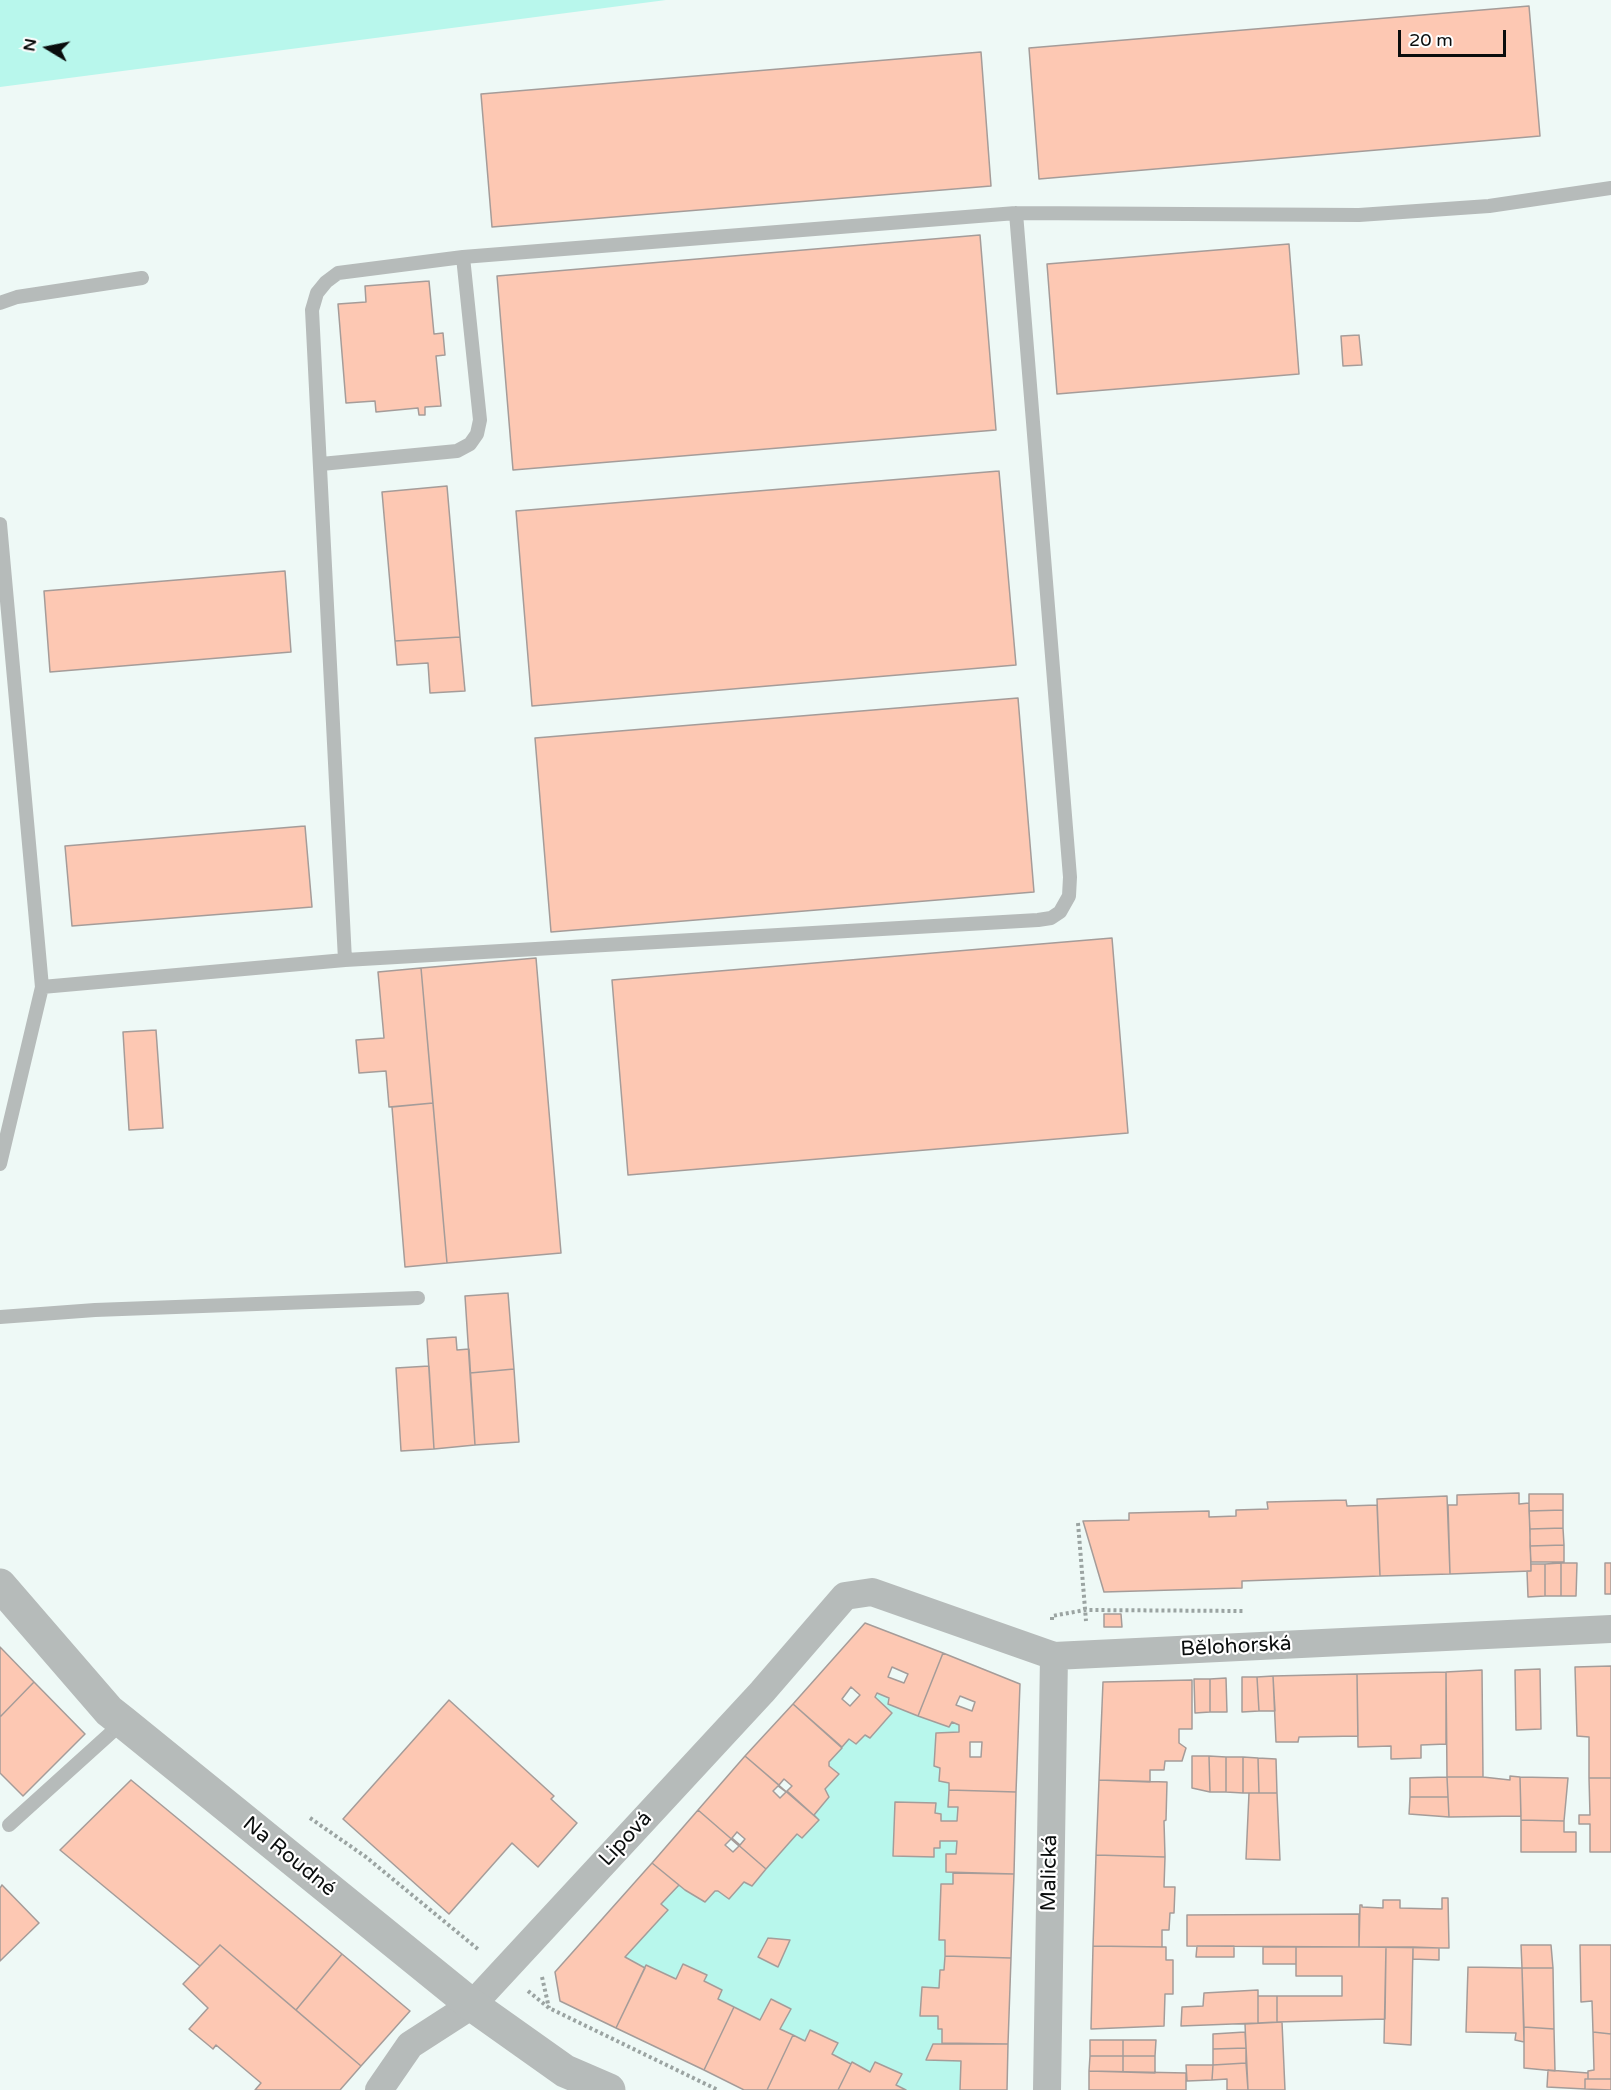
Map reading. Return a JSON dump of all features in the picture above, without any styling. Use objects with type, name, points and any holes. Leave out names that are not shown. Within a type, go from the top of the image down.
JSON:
[{"type":"street","name":"Na Roudné","points":[[0,1585],[109,1711],[472,2006],[565,2071],[609,2090]]},
{"type":"street","name":"Bělohorská","points":[[872,1592],[1054,1656],[1611,1629]]},
{"type":"street","name":"Lipová","points":[[379,2090],[410,2045],[472,2006],[762,1692],[845,1596],[872,1592]]},
{"type":"street","name":"Malická","points":[[1047,2090],[1054,1656]]},
{"type":"lane","points":[[345,960],[312,310],[317,293],[338,273],[463,257],[1016,213],[1359,215],[1490,206],[1611,188]]},
{"type":"lane","points":[[42,987],[345,960],[1038,920],[1051,918],[1060,912],[1069,896],[1070,878],[1016,213]]},
{"type":"lane","points":[[321,464],[457,451],[470,444],[477,434],[480,420],[463,257]]},
{"type":"lane","points":[[0,303],[17,297],[142,278]]},
{"type":"lane","points":[[0,524],[42,987],[0,1164]]},
{"type":"lane","points":[[0,1317],[95,1310],[418,1298]]},
{"type":"lane","points":[[9,1825],[123,1722]]},
{"type":"path","points":[[541,1973],[549,2008]]},
{"type":"green space","points":[[0,0],[666,0],[0,87]]},
{"type":"green space","points":[[877,1693],[889,1698],[888,1704],[949,1727],[952,1722],[959,1725],[959,1732],[936,1732],[934,1766],[940,1768],[939,1781],[949,1783],[948,1807],[958,1807],[957,1821],[941,1821],[941,1814],[935,1813],[936,1804],[896,1802],[893,1855],[933,1857],[934,1848],[940,1848],[940,1841],[957,1841],[956,1854],[946,1854],[946,1872],[953,1873],[953,1884],[941,1884],[939,1939],[945,1940],[944,1970],[940,1970],[939,1988],[922,1988],[920,2015],[938,2016],[942,2029],[942,2043],[933,2044],[926,2060],[961,2061],[960,2090],[906,2090],[896,2085],[901,2074],[875,2062],[870,2072],[832,2054],[837,2044],[805,2041],[780,2029],[791,2009],[772,1999],[760,2020],[718,1999],[722,1990],[704,1981],[706,1975],[684,1964],[676,1979],[647,1965],[645,1968],[625,1957],[667,1910],[661,1904],[679,1885],[705,1902],[715,1891],[729,1899],[744,1882],[752,1886],[797,1834],[802,1838],[819,1820],[814,1815],[829,1797],[825,1789],[839,1774],[829,1766],[829,1762],[849,1739],[855,1744],[865,1735],[870,1738],[892,1714],[875,1697]]},
{"type":"building","points":[[1529,6],[1540,136],[1039,179],[1029,48]]},
{"type":"building","points":[[981,52],[991,186],[492,227],[481,94]]},
{"type":"building","points":[[980,235],[996,430],[513,470],[497,276]]},
{"type":"building","points":[[1289,244],[1299,374],[1057,394],[1047,264]]},
{"type":"building","points":[[429,281],[434,334],[443,333],[445,355],[436,356],[441,406],[425,407],[425,415],[419,415],[418,408],[376,412],[375,401],[346,403],[338,304],[366,302],[365,286]]},
{"type":"building","points":[[1359,335],[1362,365],[1343,366],[1341,336]]},
{"type":"building","points":[[999,471],[1016,665],[532,706],[516,511]]},
{"type":"building","points":[[447,486],[460,637],[395,641],[382,492]]},
{"type":"building","points":[[285,571],[291,652],[50,672],[44,591]]},
{"type":"building","points":[[460,637],[465,691],[430,693],[428,663],[397,665],[395,641]]},
{"type":"building","points":[[1018,698],[1034,892],[551,932],[535,738]]},
{"type":"building","points":[[305,826],[312,907],[72,926],[65,846]]},
{"type":"building","points":[[1112,938],[1128,1133],[628,1175],[612,980]]},
{"type":"building","points":[[536,958],[561,1253],[447,1263],[421,968]]},
{"type":"building","points":[[421,968],[433,1103],[389,1107],[386,1071],[359,1073],[356,1040],[384,1038],[378,972]]},
{"type":"building","points":[[156,1030],[163,1128],[129,1130],[123,1032]]},
{"type":"building","points":[[433,1103],[447,1263],[405,1267],[392,1107]]},
{"type":"building","points":[[508,1293],[514,1369],[470,1373],[465,1296]]},
{"type":"building","points":[[456,1337],[457,1350],[469,1349],[475,1445],[434,1449],[427,1339]]},
{"type":"building","points":[[429,1366],[434,1449],[401,1451],[396,1368]]},
{"type":"building","points":[[514,1369],[519,1442],[475,1445],[470,1373]]},
{"type":"building","points":[[1519,1493],[1519,1504],[1529,1503],[1531,1571],[1450,1574],[1448,1505],[1457,1505],[1457,1495]]},
{"type":"building","points":[[1529,1494],[1563,1494],[1563,1510],[1529,1511]]},
{"type":"building","points":[[1447,1496],[1450,1574],[1380,1576],[1377,1499]]},
{"type":"building","points":[[1346,1500],[1347,1506],[1377,1505],[1380,1576],[1242,1581],[1242,1588],[1104,1592],[1083,1521],[1129,1520],[1129,1513],[1209,1511],[1209,1517],[1236,1516],[1236,1510],[1268,1509],[1267,1502]]},
{"type":"building","points":[[1563,1510],[1563,1528],[1530,1529],[1529,1511]]},
{"type":"building","points":[[1563,1528],[1564,1545],[1530,1546],[1530,1529]]},
{"type":"building","points":[[1564,1545],[1564,1562],[1531,1562],[1530,1546]]},
{"type":"building","points":[[1561,1563],[1577,1563],[1576,1596],[1561,1596]]},
{"type":"building","points":[[1561,1563],[1561,1596],[1545,1596],[1545,1564]]},
{"type":"building","points":[[1605,1563],[1611,1563],[1611,1594],[1605,1594]]},
{"type":"building","points":[[1531,1564],[1545,1564],[1545,1596],[1528,1597],[1527,1571],[1531,1571]]},
{"type":"building","points":[[1104,1614],[1121,1614],[1122,1627],[1104,1627]]},
{"type":"building","points":[[865,1623],[943,1653],[918,1716],[888,1704],[889,1698],[877,1693],[875,1697],[892,1713],[870,1738],[865,1735],[856,1744],[849,1739],[842,1747],[793,1704]],"holes":[[[892,1667],[908,1674],[904,1683],[888,1677]],[[851,1687],[860,1695],[850,1706],[842,1699]]]},
{"type":"building","points":[[0,1647],[34,1682],[0,1717]]},
{"type":"building","points":[[943,1653],[1020,1684],[1016,1792],[949,1790],[949,1783],[939,1781],[940,1768],[934,1766],[936,1733],[959,1732],[959,1725],[952,1722],[949,1727],[918,1716]],"holes":[[[960,1696],[975,1702],[972,1711],[956,1705]],[[970,1742],[982,1742],[981,1757],[970,1757]]]},
{"type":"building","points":[[1611,1666],[1611,1778],[1589,1778],[1589,1737],[1577,1736],[1575,1667]]},
{"type":"building","points":[[1540,1669],[1541,1729],[1516,1730],[1515,1670]]},
{"type":"building","points":[[1482,1670],[1483,1777],[1447,1777],[1446,1672]]},
{"type":"building","points":[[1446,1672],[1446,1744],[1421,1745],[1421,1758],[1391,1759],[1391,1746],[1358,1747],[1357,1674]]},
{"type":"building","points":[[1357,1674],[1358,1736],[1299,1737],[1298,1742],[1276,1742],[1273,1676]]},
{"type":"building","points":[[1273,1676],[1275,1711],[1259,1711],[1257,1677]]},
{"type":"building","points":[[1242,1677],[1257,1677],[1259,1711],[1242,1712]]},
{"type":"building","points":[[1226,1678],[1227,1712],[1210,1712],[1210,1679]]},
{"type":"building","points":[[1194,1679],[1210,1679],[1210,1712],[1195,1713]]},
{"type":"building","points":[[1192,1680],[1192,1729],[1179,1729],[1179,1743],[1186,1748],[1182,1761],[1165,1761],[1164,1770],[1150,1770],[1150,1782],[1099,1780],[1103,1682]]},
{"type":"building","points":[[34,1682],[85,1734],[23,1796],[0,1773],[0,1717]]},
{"type":"building","points":[[449,1700],[554,1796],[551,1799],[577,1823],[538,1867],[512,1843],[449,1914],[343,1819]]},
{"type":"building","points":[[793,1704],[842,1748],[829,1762],[829,1766],[839,1774],[825,1789],[829,1797],[814,1815],[819,1820],[787,1791],[792,1786],[784,1779],[779,1785],[745,1756]]},
{"type":"building","points":[[745,1756],[819,1820],[802,1838],[797,1834],[766,1869],[698,1810]],"holes":[[[778,1786],[786,1792],[780,1798],[773,1791]],[[737,1832],[745,1839],[740,1845],[732,1838]]]},
{"type":"building","points":[[1192,1756],[1209,1756],[1210,1792],[1192,1788]]},
{"type":"building","points":[[1209,1756],[1226,1757],[1226,1792],[1210,1792]]},
{"type":"building","points":[[1226,1757],[1243,1757],[1243,1793],[1226,1792]]},
{"type":"building","points":[[1243,1757],[1258,1758],[1259,1793],[1243,1793]]},
{"type":"building","points":[[1258,1758],[1276,1759],[1277,1793],[1259,1793]]},
{"type":"building","points":[[1510,1776],[1520,1777],[1521,1816],[1449,1817],[1447,1777],[1510,1780]]},
{"type":"building","points":[[1447,1777],[1448,1797],[1410,1797],[1410,1778]]},
{"type":"building","points":[[1520,1777],[1568,1778],[1564,1821],[1521,1820]]},
{"type":"building","points":[[1589,1778],[1611,1778],[1611,1852],[1590,1852],[1590,1824],[1579,1824],[1579,1815],[1590,1815]]},
{"type":"building","points":[[131,1780],[342,1954],[296,2010],[220,1945],[200,1966],[60,1850]]},
{"type":"building","points":[[1099,1780],[1167,1782],[1166,1820],[1164,1821],[1165,1857],[1096,1855]]},
{"type":"building","points":[[949,1790],[1016,1792],[1014,1874],[946,1872],[946,1854],[956,1854],[957,1841],[940,1841],[940,1848],[934,1848],[934,1857],[893,1856],[895,1802],[936,1803],[935,1813],[941,1814],[941,1821],[957,1821],[958,1807],[948,1807]]},
{"type":"building","points":[[1249,1793],[1277,1793],[1280,1860],[1246,1859]]},
{"type":"building","points":[[1410,1797],[1448,1797],[1449,1817],[1409,1814]]},
{"type":"building","points":[[698,1810],[766,1869],[752,1886],[744,1882],[729,1899],[715,1891],[705,1902],[685,1890],[652,1863]],"holes":[[[731,1839],[739,1846],[733,1852],[725,1845]]]},
{"type":"building","points":[[1521,1820],[1564,1821],[1564,1832],[1576,1832],[1576,1852],[1521,1852]]},
{"type":"building","points":[[1096,1855],[1165,1857],[1164,1887],[1175,1887],[1174,1913],[1170,1913],[1169,1930],[1162,1930],[1162,1947],[1093,1946]]},
{"type":"building","points":[[652,1863],[679,1885],[661,1904],[668,1910],[625,1957],[645,1968],[616,2028],[560,2001],[555,1972]]},
{"type":"building","points":[[953,1873],[1014,1874],[1011,1958],[945,1956],[945,1940],[939,1940],[941,1884],[953,1884]]},
{"type":"building","points":[[2,1885],[39,1923],[0,1961],[0,1888]]},
{"type":"building","points":[[1442,1898],[1448,1898],[1449,1948],[1359,1947],[1360,1905],[1383,1908],[1383,1900],[1400,1900],[1400,1908],[1442,1909]]},
{"type":"building","points":[[1359,1914],[1359,1947],[1187,1946],[1187,1915]]},
{"type":"building","points":[[768,1938],[790,1940],[778,1967],[758,1957]]},
{"type":"building","points":[[220,1945],[361,2066],[340,2090],[255,2090],[261,2083],[216,2045],[213,2049],[189,2029],[208,2008],[183,1984]]},
{"type":"building","points":[[1521,1945],[1551,1945],[1553,1968],[1522,1968]]},
{"type":"building","points":[[1580,1945],[1611,1945],[1611,2034],[1593,2032],[1592,2001],[1581,2002]]},
{"type":"building","points":[[1093,1946],[1166,1947],[1166,1960],[1173,1960],[1173,1994],[1165,1994],[1164,2026],[1091,2029]]},
{"type":"building","points":[[1197,1946],[1234,1946],[1234,1957],[1196,1957]]},
{"type":"building","points":[[1263,1947],[1296,1947],[1296,1964],[1263,1964]]},
{"type":"building","points":[[1296,1947],[1386,1947],[1385,2019],[1277,2022],[1277,1996],[1342,1996],[1342,1976],[1296,1976]]},
{"type":"building","points":[[1386,1947],[1413,1947],[1411,2045],[1384,2043]]},
{"type":"building","points":[[1413,1947],[1439,1948],[1439,1960],[1413,1959]]},
{"type":"building","points":[[342,1954],[410,2011],[361,2066],[296,2010]]},
{"type":"building","points":[[945,1956],[1011,1958],[1008,2044],[942,2043],[942,2029],[938,2029],[938,2016],[920,2016],[922,1987],[939,1988],[940,1970],[944,1970]]},
{"type":"building","points":[[683,1964],[707,1975],[704,1981],[722,1990],[718,1999],[734,2007],[704,2070],[616,2028],[646,1965],[676,1979]]},
{"type":"building","points":[[1468,1967],[1522,1968],[1524,2042],[1515,2040],[1516,2033],[1466,2032]]},
{"type":"building","points":[[1522,1968],[1553,1968],[1554,2029],[1524,2027]]},
{"type":"building","points":[[1258,1990],[1258,2023],[1181,2026],[1182,2007],[1203,2006],[1204,1993]]},
{"type":"building","points":[[1258,1996],[1277,1996],[1277,2022],[1258,2023]]},
{"type":"building","points":[[771,1999],[791,2009],[780,2029],[793,2035],[767,2090],[744,2090],[704,2070],[734,2007],[760,2020]]},
{"type":"building","points":[[1282,2022],[1285,2090],[1248,2090],[1245,2024]]},
{"type":"building","points":[[1524,2027],[1554,2029],[1555,2071],[1524,2068]]},
{"type":"building","points":[[810,2030],[838,2043],[832,2054],[851,2064],[838,2090],[767,2090],[793,2035],[805,2041]]},
{"type":"building","points":[[1245,2032],[1246,2048],[1213,2049],[1213,2034]]},
{"type":"building","points":[[1593,2032],[1611,2034],[1611,2079],[1588,2079],[1588,2071],[1594,2070]]},
{"type":"building","points":[[1090,2040],[1123,2040],[1123,2056],[1090,2056]]},
{"type":"building","points":[[1123,2040],[1156,2040],[1155,2056],[1123,2056]]},
{"type":"building","points":[[933,2044],[1008,2044],[1007,2090],[960,2090],[961,2061],[926,2060]]},
{"type":"building","points":[[1246,2048],[1246,2063],[1213,2065],[1213,2049]]},
{"type":"building","points":[[1090,2056],[1123,2056],[1123,2072],[1089,2071]]},
{"type":"building","points":[[1123,2056],[1155,2056],[1155,2073],[1123,2072]]},
{"type":"building","points":[[852,2062],[870,2072],[875,2062],[902,2074],[896,2085],[906,2090],[838,2090]]},
{"type":"building","points":[[1246,2063],[1248,2090],[1227,2090],[1227,2079],[1212,2080],[1213,2065]]},
{"type":"building","points":[[1186,2065],[1213,2065],[1212,2080],[1187,2081]]},
{"type":"building","points":[[1548,2070],[1588,2073],[1588,2079],[1585,2079],[1585,2089],[1547,2087]]},
{"type":"building","points":[[1089,2071],[1186,2073],[1186,2090],[1089,2090]]},
{"type":"building","points":[[1585,2079],[1611,2079],[1611,2090],[1585,2089]]}]
